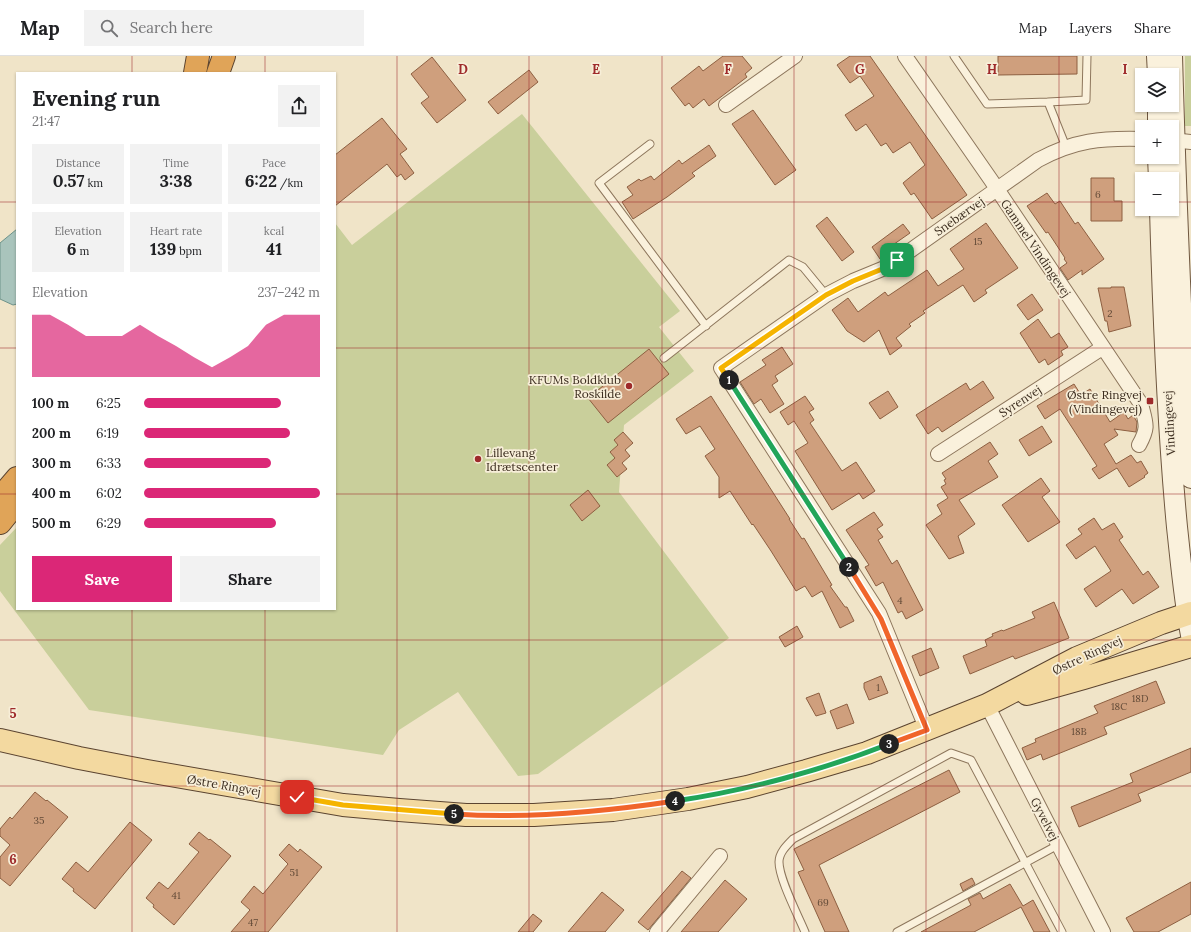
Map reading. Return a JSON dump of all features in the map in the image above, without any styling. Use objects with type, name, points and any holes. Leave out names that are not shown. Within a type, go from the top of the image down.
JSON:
[{"type":"highway","points":[[195,72],[198,56]]},
{"type":"highway","points":[[218,72],[224,56]]},
{"type":"highway","points":[[0,498],[16,479]]},
{"type":"highway","points":[[0,523],[16,503]]},
{"type":"main road","points":[[1158,56],[1158,68]]},
{"type":"main road","name":"Vindingevej","points":[[1172,56],[1177,120]]},
{"type":"main road","name":"Vindingevej","points":[[1179,141],[1185,384],[1191,478]]},
{"type":"main road","name":"Vindingevej","points":[[1160,216],[1164,328],[1173,482],[1190,628]]},
{"type":"main road","name":"Østre Ringvej","points":[[0,740],[64,755],[140,770],[343,805],[466,815],[534,815],[614,810],[688,799],[747,787],[867,753],[927,730],[987,704],[1077,658],[1161,623],[1190,628]]},
{"type":"main road","name":"Østre Ringvej","points":[[987,704],[1084,678],[1190,628]]},
{"type":"street","points":[[726,105],[794,56]]},
{"type":"street","name":"Gammel Vindingevej","points":[[905,56],[1141,404],[1147,426],[1139,445]]},
{"type":"street","name":"Snebærvej","points":[[927,730],[879,614],[721,368],[826,295],[853,281],[887,267],[1038,160],[1066,147],[1091,141],[1111,138],[1135,139]]},
{"type":"street","name":"Syrenvej","points":[[938,454],[1102,348]]},
{"type":"street","name":"Gyvelvej","points":[[987,704],[1103,932]]},
{"type":"street","points":[[657,932],[720,856]]},
{"type":"lane","points":[[954,56],[987,104],[1086,100],[1087,56]]},
{"type":"lane","points":[[1048,102],[1066,147]]},
{"type":"lane","points":[[650,144],[599,183],[706,326]]},
{"type":"lane","points":[[664,358],[789,260],[803,267],[826,295]]},
{"type":"lane","points":[[805,932],[781,876],[778,861],[783,848],[793,839],[951,753],[971,760],[1062,932]]},
{"type":"lane","points":[[897,932],[1058,845]]},
{"type":"green space","points":[[1185,56],[1191,56],[1191,126],[1185,126]]},
{"type":"green space","name":"Lillevang Idrætscenter","points":[[522,114],[680,311],[659,327],[694,371],[624,425],[619,492],[729,638],[538,774],[518,776],[458,692],[399,730],[383,755],[89,710],[0,591],[0,545],[16,528],[16,610],[336,610],[336,224],[352,245]]},
{"type":"water","points":[[16,230],[16,304],[13,305],[0,299],[0,243]]},
{"type":"building","points":[[723,56],[742,56],[752,68],[745,74],[747,77],[709,106],[704,99],[693,108],[689,103],[685,106],[671,88],[699,66],[703,71]]},
{"type":"building","points":[[850,56],[870,56],[967,195],[932,219],[914,193],[911,195],[903,183],[925,165],[910,142],[893,153],[886,143],[881,146],[866,124],[856,131],[845,115],[874,96],[860,76],[850,83],[837,65]]},
{"type":"building","points":[[998,56],[1077,56],[1077,74],[998,75]]},
{"type":"building","points":[[432,57],[466,100],[437,123],[421,103],[429,97],[411,74]]},
{"type":"building","points":[[529,70],[538,82],[498,114],[488,102]]},
{"type":"building","points":[[753,110],[796,170],[775,185],[732,124]]},
{"type":"building","points":[[382,118],[407,149],[400,154],[414,173],[405,180],[401,174],[397,177],[387,164],[336,205],[336,154]]},
{"type":"building","points":[[709,145],[716,156],[692,173],[695,176],[667,197],[633,219],[622,202],[633,195],[627,187],[639,179],[641,181],[651,176],[654,180],[679,160],[682,164]]},
{"type":"building","points":[[1091,178],[1114,178],[1114,201],[1122,201],[1122,221],[1091,221]]},
{"type":"building","points":[[1047,193],[1055,204],[1060,201],[1075,224],[1078,222],[1104,259],[1082,275],[1082,270],[1068,280],[1060,268],[1067,263],[1064,259],[1065,258],[1048,232],[1046,233],[1027,206]]},
{"type":"building","points":[[827,217],[854,252],[842,261],[816,226]]},
{"type":"building","points":[[986,223],[1018,268],[985,290],[987,293],[974,302],[963,285],[923,311],[925,313],[909,324],[911,326],[896,338],[902,346],[890,355],[879,330],[864,342],[847,331],[832,310],[848,298],[858,312],[885,292],[888,296],[927,270],[938,286],[964,269],[950,249]]},
{"type":"building","points":[[903,224],[910,233],[887,249],[890,253],[880,259],[872,247]]},
{"type":"building","points":[[1124,287],[1131,326],[1109,332],[1107,321],[1105,321],[1098,288]]},
{"type":"building","points":[[1032,294],[1043,310],[1028,320],[1017,305]]},
{"type":"building","points":[[1038,319],[1051,338],[1059,333],[1068,347],[1061,351],[1063,355],[1048,365],[1045,359],[1039,363],[1020,333]]},
{"type":"building","points":[[782,347],[793,364],[775,376],[778,381],[772,385],[784,404],[770,413],[761,399],[754,404],[740,382],[766,365],[762,360]]},
{"type":"building","name":"KFUMs Boldklub Roskilde","points":[[649,349],[669,374],[608,423],[588,398]]},
{"type":"building","points":[[983,381],[994,398],[942,432],[938,427],[928,434],[916,415],[966,383],[970,390]]},
{"type":"building","points":[[1074,384],[1081,395],[1090,389],[1110,422],[1124,412],[1128,419],[1133,415],[1137,422],[1136,432],[1114,429],[1118,435],[1104,444],[1116,464],[1131,455],[1137,463],[1141,461],[1148,473],[1144,476],[1145,477],[1129,487],[1117,468],[1099,479],[1092,469],[1097,466],[1060,409],[1045,419],[1037,406]]},
{"type":"building","points":[[888,391],[898,407],[880,419],[869,403]]},
{"type":"building","points":[[711,396],[802,539],[804,538],[832,585],[830,586],[845,607],[847,607],[854,621],[840,628],[822,591],[812,597],[805,586],[796,591],[730,491],[719,498],[719,477],[705,456],[715,449],[700,426],[686,434],[676,419]]},
{"type":"building","points":[[805,396],[814,409],[809,412],[814,420],[810,423],[842,471],[856,462],[875,491],[863,499],[859,493],[832,510],[795,451],[808,443],[794,421],[788,425],[780,412]]},
{"type":"building","points":[[1042,426],[1052,442],[1029,456],[1019,440]]},
{"type":"building","points":[[623,432],[633,443],[625,450],[630,456],[622,463],[627,469],[617,477],[607,465],[615,458],[610,452],[618,445],[614,440]]},
{"type":"building","points":[[990,442],[998,454],[988,461],[998,477],[959,500],[975,524],[958,536],[964,553],[949,559],[926,525],[942,514],[937,505],[948,498],[941,487],[946,484],[944,480],[946,479],[942,473]]},
{"type":"building","points":[[1041,478],[1050,491],[1042,497],[1060,522],[1028,542],[1002,505]]},
{"type":"building","points":[[588,490],[600,506],[582,521],[570,505]]},
{"type":"building","points":[[874,512],[883,525],[877,529],[883,537],[878,540],[892,564],[897,560],[923,610],[906,619],[902,611],[898,613],[883,582],[876,586],[865,567],[869,565],[846,530]]},
{"type":"building","points":[[1094,518],[1102,530],[1114,523],[1123,537],[1119,540],[1143,575],[1148,571],[1159,587],[1133,604],[1122,589],[1096,607],[1084,589],[1111,571],[1095,546],[1076,559],[1066,545],[1082,534],[1078,529]]},
{"type":"building","points":[[1054,602],[1069,638],[1015,659],[1013,656],[970,674],[963,656],[987,646],[985,640],[993,636],[992,634],[1035,618],[1032,612]]},
{"type":"building","points":[[797,626],[803,637],[785,647],[779,637]]},
{"type":"building","points":[[931,648],[939,668],[920,676],[912,656]]},
{"type":"building","points":[[881,676],[888,693],[869,700],[864,688],[864,683]]},
{"type":"building","points":[[1156,681],[1165,703],[1104,727],[1107,734],[1043,760],[1041,754],[1027,760],[1022,748],[1036,742],[1035,739],[1098,713],[1094,706]]},
{"type":"building","points":[[819,693],[826,713],[816,716],[806,698]]},
{"type":"building","points":[[847,704],[854,723],[837,729],[830,711]]},
{"type":"building","points":[[1191,748],[1191,772],[1138,794],[1141,801],[1079,827],[1071,807],[1133,782],[1130,774]]},
{"type":"building","points":[[949,770],[960,792],[819,865],[849,932],[825,932],[798,872],[804,870],[794,849]]},
{"type":"building","points":[[35,792],[68,817],[10,886],[0,878],[0,857],[10,845],[0,836],[0,829],[10,817],[12,819]]},
{"type":"building","points":[[130,822],[152,840],[95,909],[73,891],[74,889],[62,879],[76,862],[88,872]]},
{"type":"building","points":[[199,832],[231,856],[174,925],[153,907],[154,905],[146,898],[159,882],[168,889],[199,852],[189,844]]},
{"type":"building","points":[[289,844],[298,852],[300,849],[322,867],[268,932],[231,932],[250,910],[241,902],[254,886],[263,894],[288,864],[279,855]]},
{"type":"building","points":[[682,871],[691,878],[648,930],[638,922]]},
{"type":"building","points":[[972,878],[975,884],[963,891],[960,884]]},
{"type":"building","points":[[725,880],[747,899],[718,932],[681,932]]},
{"type":"building","points":[[1191,882],[1191,914],[1158,932],[1134,932],[1126,918]]},
{"type":"building","points":[[1010,884],[1023,906],[1033,900],[1050,932],[1034,932],[1021,907],[974,932],[921,932],[971,905],[968,899],[980,893],[983,899]]},
{"type":"building","points":[[602,892],[624,910],[605,932],[568,932]]},
{"type":"building","points":[[533,914],[542,921],[533,932],[518,932]]},
{"type":"place","name":"KFUMs Boldklub Roskilde","points":[[629,386]]},
{"type":"place","name":"Østre Ringvej (Vindingevej)","points":[[1150,401]]},
{"type":"place","name":"Lillevang Idrætscenter","points":[[478,459]]},
{"type":"route","points":[[297,797],[343,805],[466,815],[534,815],[614,810],[688,799],[747,787],[867,753],[927,730],[879,614],[721,368],[826,295],[853,281],[887,267],[897,260]]}]
